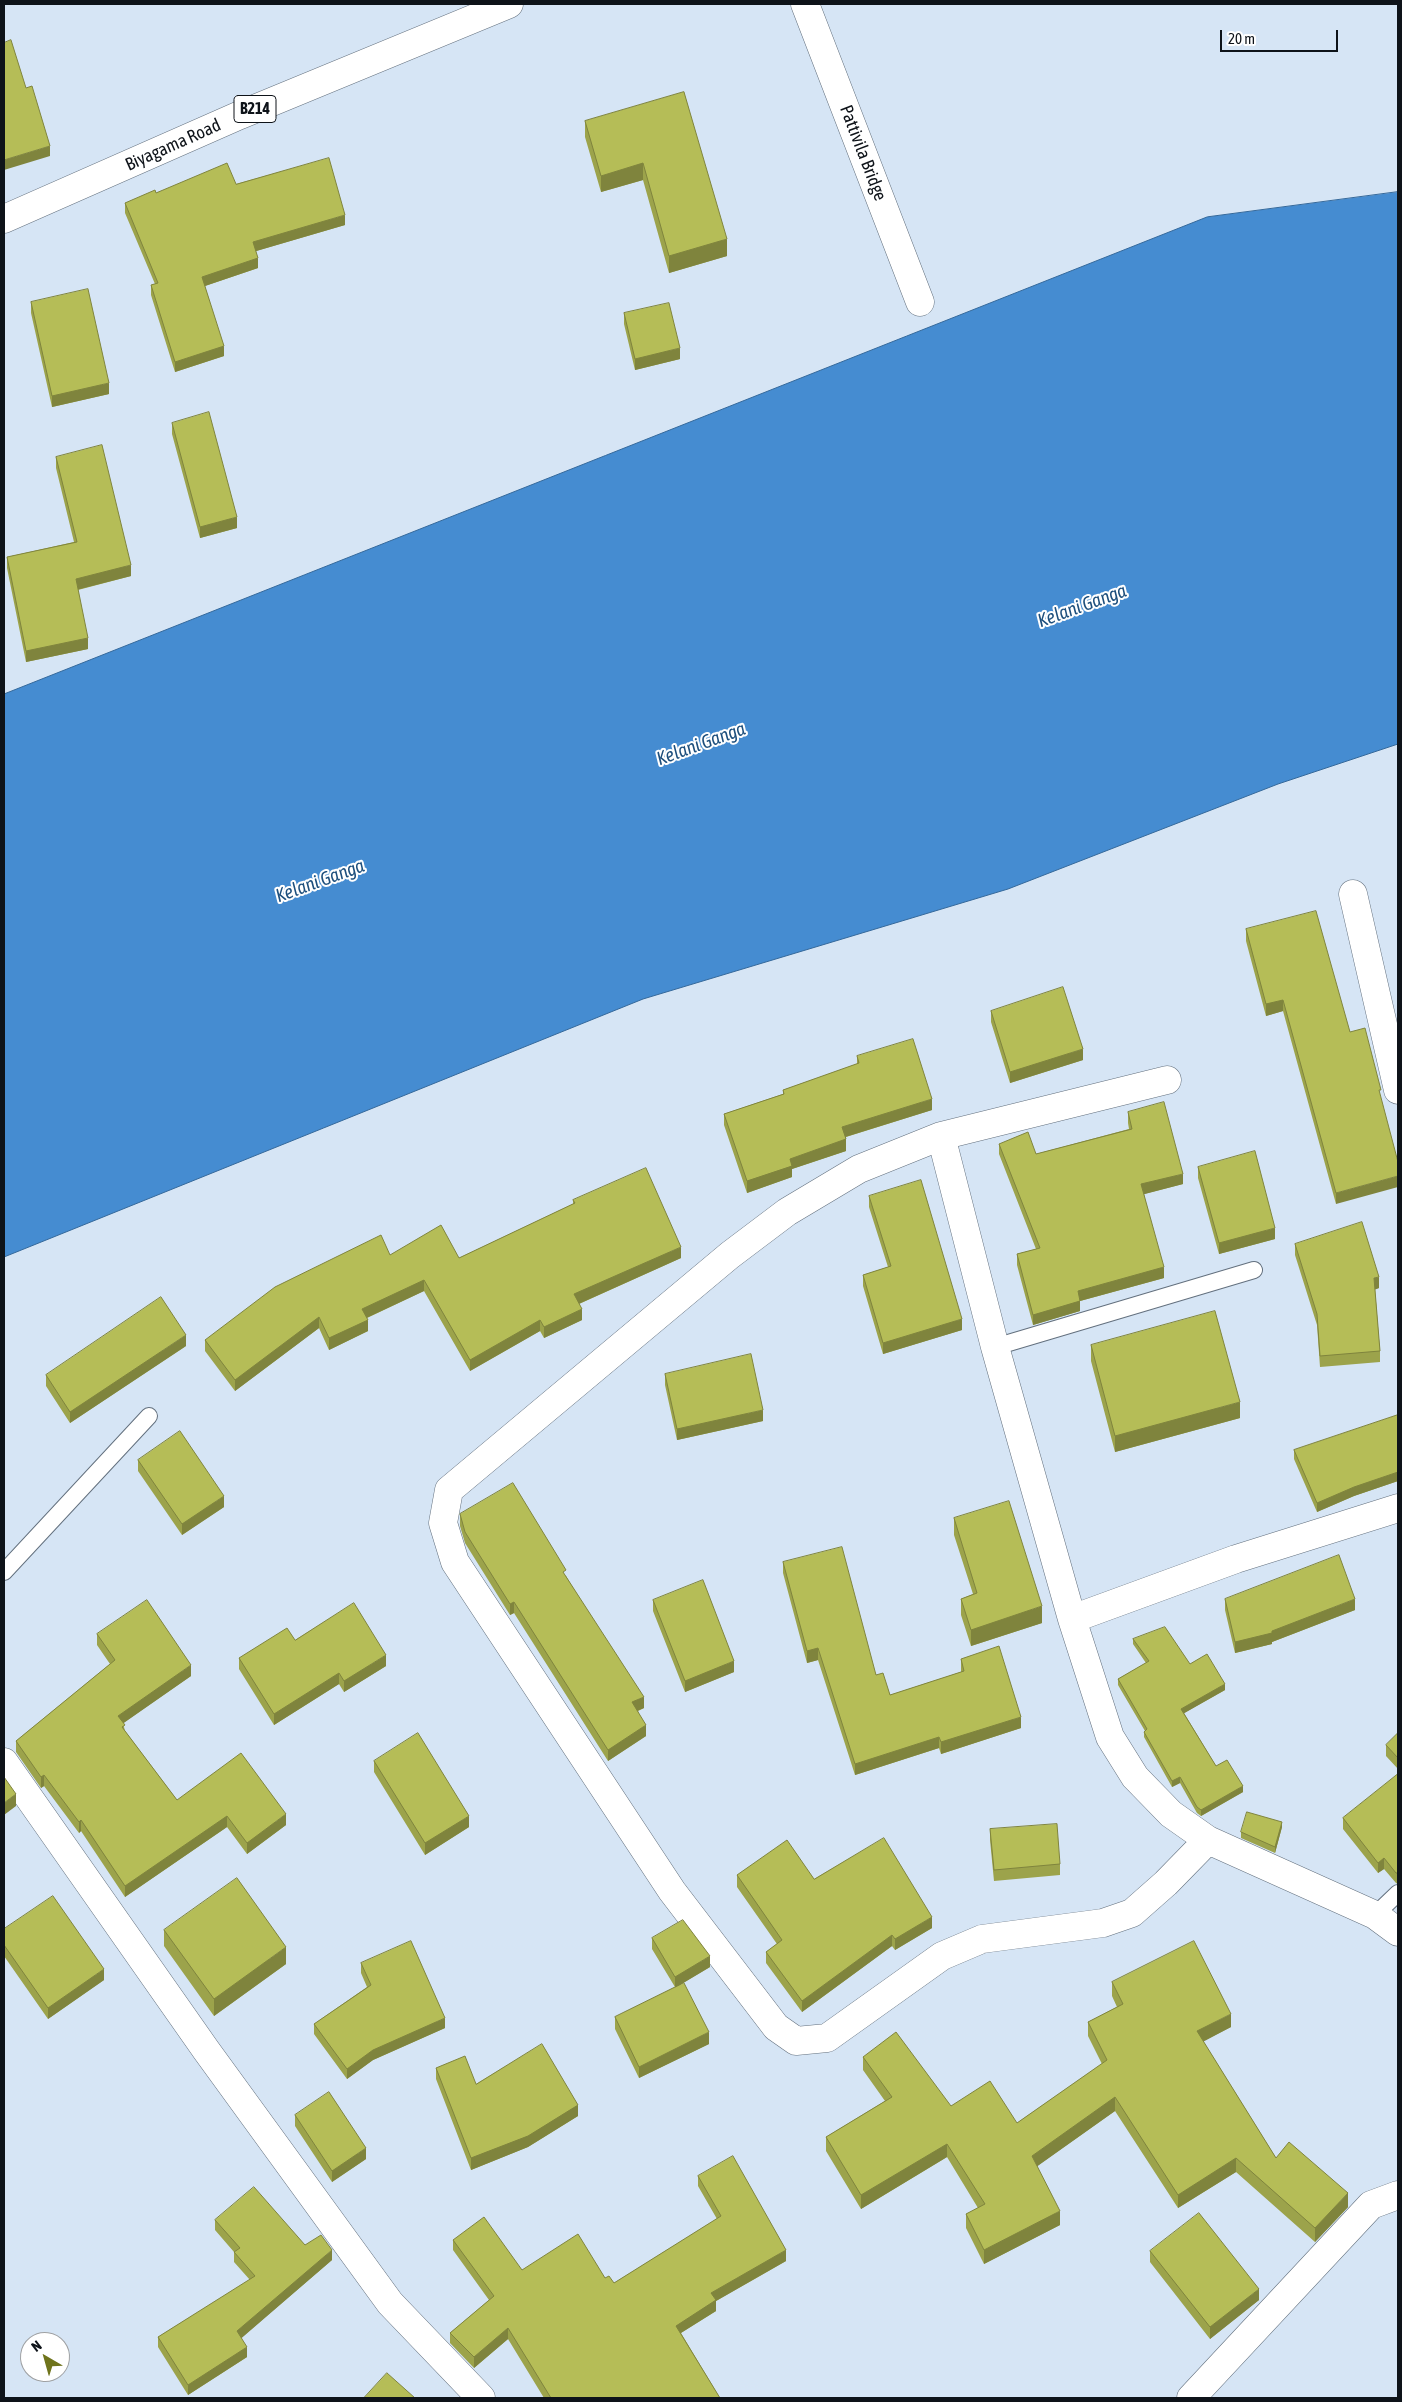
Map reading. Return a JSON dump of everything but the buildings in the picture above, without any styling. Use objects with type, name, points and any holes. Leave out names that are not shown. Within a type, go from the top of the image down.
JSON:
[{"type":"street","name":"Biyagama Road","points":[[4,219],[240,115],[510,4]]},
{"type":"street","name":"Pattivila Bridge","points":[[805,4],[920,302]]},
{"type":"street","points":[[1354,894],[1398,1090]]},
{"type":"street","points":[[1168,1080],[941,1136],[859,1169],[787,1212],[730,1255],[449,1490],[444,1523],[455,1562],[672,1891],[776,2027],[796,2041],[827,2038],[942,1956],[982,1939],[1103,1923],[1132,1912],[1166,1882],[1208,1840]]},
{"type":"street","points":[[941,1136],[995,1347],[1072,1618],[1110,1737],[1135,1777],[1170,1814],[1208,1840],[1375,1915],[1398,1932]]},
{"type":"street","points":[[1072,1618],[1236,1559],[1398,1508]]},
{"type":"street","points":[[4,1762],[217,2066],[390,2303],[481,2398]]},
{"type":"street","points":[[1191,2398],[1371,2204],[1398,2195]]},
{"type":"lane","points":[[995,1347],[1254,1270]]},
{"type":"lane","points":[[4,1572],[149,1416]]},
{"type":"lane","points":[[1375,1915],[1398,1893]]},
{"type":"water","name":"Kelani Ganga","points":[[1398,192],[1398,744],[1278,784],[1008,889],[643,999],[4,1257],[4,694],[1207,217]]}]
